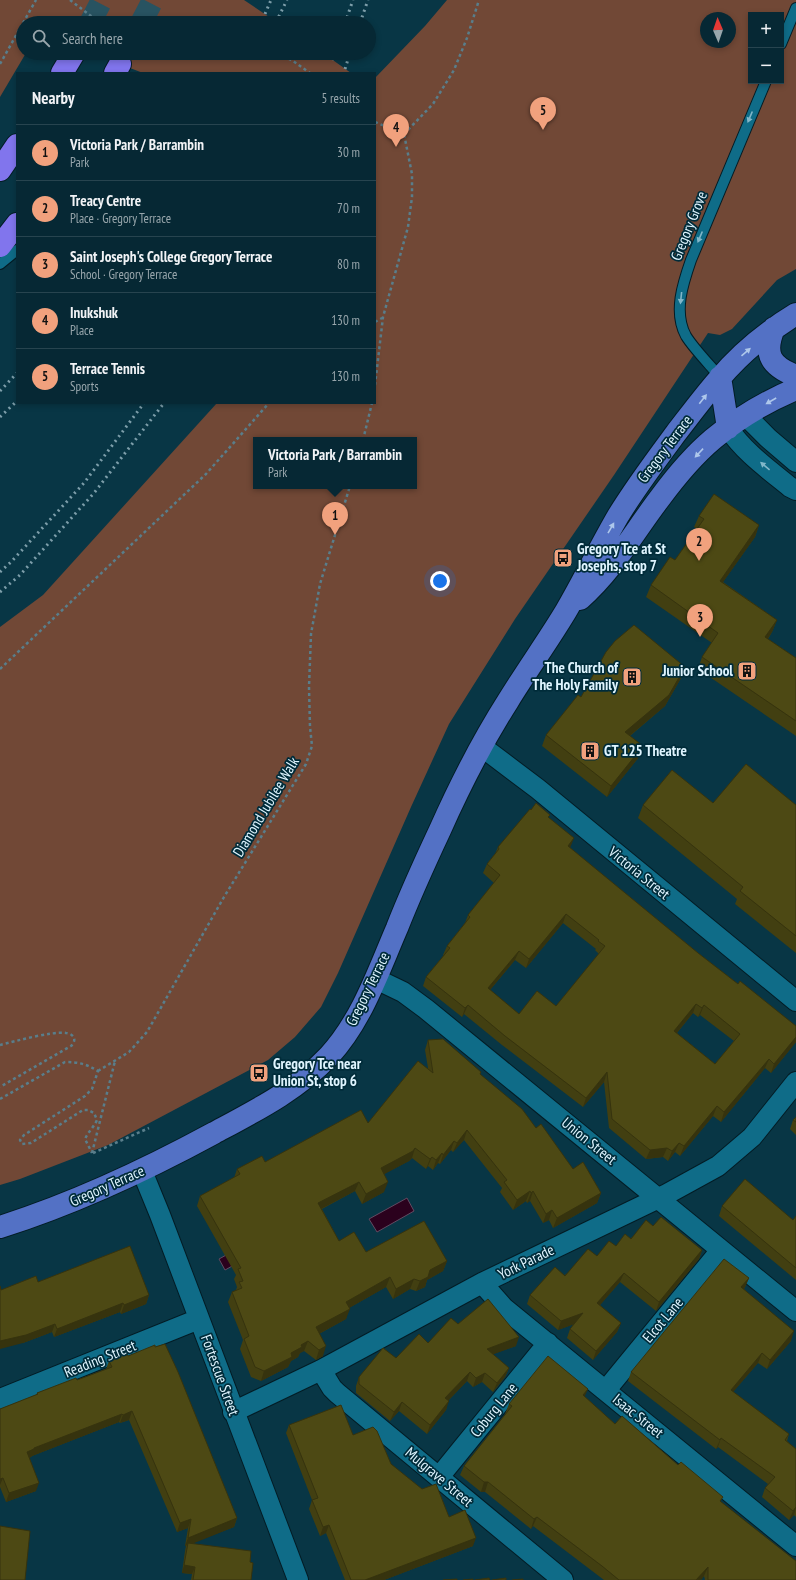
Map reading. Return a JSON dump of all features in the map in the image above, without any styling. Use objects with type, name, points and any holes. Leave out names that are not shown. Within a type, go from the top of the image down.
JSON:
[{"type":"highway","points":[[63,72],[70,60]]},
{"type":"highway","points":[[0,170],[16,146]]},
{"type":"highway","points":[[0,246],[16,225]]},
{"type":"main road","name":"Gregory Terrace","points":[[0,1227],[68,1204],[142,1171],[257,1109],[290,1089],[312,1072],[331,1054],[365,1003],[417,880],[455,796],[481,746],[566,611],[601,546],[638,485],[720,377],[743,354],[774,328],[796,314]]},
{"type":"main road","points":[[774,328],[769,344],[773,362],[782,370],[796,376]]},
{"type":"main road","points":[[720,377],[746,416]]},
{"type":"main road","points":[[720,377],[728,428]]},
{"type":"main road","name":"Gregory Terrace","points":[[566,611],[591,589],[605,574],[630,542],[659,499],[677,477],[712,440],[746,416],[796,388]]},
{"type":"street","points":[[746,416],[768,438],[796,462]]},
{"type":"street","points":[[728,428],[736,440],[748,451],[796,490]]},
{"type":"street","name":"Victoria Street","points":[[481,746],[538,789],[796,1001]]},
{"type":"street","name":"Union Street","points":[[376,979],[402,992],[415,1001],[796,1311]]},
{"type":"street","name":"York Parade","points":[[233,1412],[321,1370],[482,1284],[658,1198],[718,1166],[752,1137],[796,1082]]},
{"type":"street","name":"Fortescue Street","points":[[142,1171],[298,1580]]},
{"type":"street","name":"Elcot Lane","points":[[606,1390],[721,1250]]},
{"type":"street","name":"Isaac Street","points":[[482,1284],[504,1308],[796,1546]]},
{"type":"street","name":"Reading Street","points":[[0,1399],[199,1319]]},
{"type":"street","name":"Coburg Lane","points":[[440,1477],[548,1343]]},
{"type":"street","name":"Mulgrave Street","points":[[321,1370],[332,1388],[337,1393],[563,1580]]},
{"type":"lane","points":[[784,37],[796,8]]},
{"type":"lane","name":"Gregory Grove","points":[[720,377],[692,345],[686,335],[680,319],[681,299],[690,260],[765,84]]},
{"type":"lane","points":[[0,264],[16,251]]},
{"type":"path","points":[[27,16],[36,0]]},
{"type":"path","points":[[70,0],[91,16]]},
{"type":"path","points":[[404,134],[433,104],[454,70],[467,38],[478,0]]},
{"type":"path","points":[[0,64],[16,35]]},
{"type":"path","points":[[291,60],[309,72]]},
{"type":"path","points":[[376,122],[404,134]]},
{"type":"path","points":[[376,376],[383,317],[408,227],[412,197],[412,174],[404,134]]},
{"type":"path","points":[[376,321],[383,317]]},
{"type":"path","points":[[0,669],[206,474],[268,404]]},
{"type":"path","points":[[364,437],[372,404]]},
{"type":"path","name":"Diamond Jubilee Walk","points":[[98,1071],[129,1052],[146,1032],[224,896],[306,764],[312,746],[309,687],[311,634],[320,584],[349,489]]},
{"type":"path","points":[[0,1044],[58,1033],[68,1033],[73,1036],[74,1039],[73,1044],[70,1046],[0,1087]]},
{"type":"path","points":[[92,1153],[116,1061]]},
{"type":"path","points":[[0,1099],[65,1062],[77,1062],[98,1071],[92,1089],[85,1096],[24,1134],[20,1140],[22,1144],[31,1143],[83,1110],[88,1110],[94,1113],[97,1120],[95,1126],[88,1133],[85,1139],[92,1153]]},
{"type":"path","points":[[92,1153],[149,1128]]},
{"type":"shaded area","points":[[0,0],[244,0],[268,16],[16,16],[16,60],[22,60],[0,97]]},
{"type":"shaded area","points":[[447,0],[796,0],[796,269],[777,280],[732,329],[720,335],[708,333],[614,475],[515,619],[449,724],[338,973],[321,1007],[295,1037],[268,1060],[108,1145],[20,1179],[0,1185],[0,627],[43,595],[216,404],[376,404],[376,77],[425,26]]},
{"type":"shaded area","points":[[109,60],[333,60],[350,72],[140,72]]},
{"type":"shaded area","points":[[407,1198],[414,1211],[377,1232],[369,1219]]},
{"type":"shaded area","points":[[248,1243],[254,1254],[225,1270],[219,1259]]},
{"type":"building","points":[[714,494],[759,525],[720,581],[777,620],[765,637],[796,658],[796,721],[702,657],[718,633],[651,585],[670,557],[675,560],[704,519],[699,516]]},
{"type":"building","points":[[634,625],[685,667],[669,695],[625,732],[643,746],[611,786],[546,735],[578,695],[581,697],[606,652],[615,641]]},
{"type":"building","points":[[746,764],[796,805],[796,936],[740,891],[743,887],[643,805],[672,770],[713,803]]},
{"type":"building","points":[[536,803],[550,815],[548,817],[574,838],[568,846],[698,953],[738,984],[740,981],[796,1026],[796,1037],[774,1064],[769,1059],[724,1112],[717,1106],[684,1146],[679,1143],[672,1151],[667,1148],[650,1150],[612,1119],[607,1072],[586,1098],[505,1036],[468,1005],[465,1008],[426,977],[450,948],[447,946],[470,917],[468,915],[500,875],[487,864],[499,849],[498,847],[530,809],[531,810]],"holes":[[[566,914],[605,946],[556,1006],[537,991],[519,1014],[488,988],[519,951],[529,959]],[[696,1004],[702,1008],[704,1005],[740,1034],[715,1064],[674,1031]]]},
{"type":"building","points":[[443,1039],[481,1072],[480,1074],[522,1109],[536,1128],[541,1124],[573,1169],[583,1162],[601,1193],[557,1218],[552,1210],[546,1214],[533,1191],[531,1193],[530,1191],[517,1200],[504,1182],[507,1180],[467,1130],[457,1143],[454,1141],[443,1155],[442,1153],[436,1160],[432,1157],[430,1159],[415,1148],[413,1151],[381,1168],[388,1182],[366,1194],[359,1182],[318,1203],[339,1241],[354,1232],[366,1252],[424,1221],[447,1261],[430,1270],[428,1277],[420,1281],[414,1279],[396,1289],[390,1277],[346,1302],[350,1309],[316,1327],[326,1346],[319,1350],[308,1341],[301,1345],[302,1347],[291,1353],[292,1357],[264,1371],[255,1367],[244,1339],[249,1336],[232,1292],[242,1288],[239,1282],[243,1281],[238,1269],[241,1268],[200,1196],[240,1174],[237,1169],[262,1156],[265,1162],[361,1110],[368,1123],[418,1061],[433,1073],[428,1040]]},
{"type":"building","points":[[745,1179],[793,1220],[796,1216],[796,1268],[722,1206]]},
{"type":"building","points":[[661,1217],[702,1250],[659,1302],[624,1273],[597,1303],[621,1323],[596,1351],[570,1329],[583,1313],[561,1321],[530,1295],[555,1267],[565,1276],[588,1249],[597,1256],[609,1241],[616,1246],[625,1234],[631,1239],[646,1220],[653,1226]]},
{"type":"building","points":[[130,1246],[149,1295],[124,1305],[123,1303],[57,1329],[55,1324],[26,1335],[0,1341],[0,1286],[1,1290],[36,1276],[38,1282]]},
{"type":"building","points":[[724,1259],[749,1278],[741,1287],[794,1331],[770,1360],[762,1353],[731,1390],[789,1434],[785,1440],[796,1449],[796,1507],[793,1511],[765,1488],[775,1477],[721,1438],[720,1440],[631,1372]]},
{"type":"building","points":[[488,1299],[519,1337],[487,1349],[509,1368],[497,1383],[485,1373],[476,1378],[470,1372],[445,1398],[449,1401],[430,1425],[402,1402],[394,1412],[359,1384],[359,1377],[383,1348],[396,1358],[419,1334],[428,1343],[451,1318],[458,1324]]},
{"type":"building","points":[[165,1344],[178,1372],[237,1518],[188,1538],[191,1519],[180,1523],[132,1411],[27,1452],[39,1483],[9,1493],[3,1478],[0,1479],[0,1409],[76,1378],[77,1380],[112,1367],[109,1361],[127,1354],[128,1356],[155,1345],[155,1347]]},
{"type":"building","points":[[548,1356],[588,1389],[583,1395],[615,1424],[622,1416],[678,1465],[681,1462],[723,1497],[720,1501],[796,1561],[796,1580],[708,1580],[708,1567],[696,1580],[619,1580],[537,1517],[534,1519],[488,1482],[484,1482],[464,1466],[512,1406],[509,1404]]},
{"type":"building","points":[[341,1405],[353,1435],[373,1427],[377,1431],[391,1464],[422,1489],[436,1484],[449,1517],[465,1510],[476,1538],[365,1580],[351,1580],[329,1525],[323,1527],[312,1500],[318,1498],[289,1425]]},
{"type":"building","points":[[0,1526],[30,1531],[25,1580],[0,1580]]},
{"type":"building","points":[[188,1543],[251,1551],[250,1562],[253,1563],[251,1580],[193,1580],[195,1567],[184,1565]]},
{"type":"building","points":[[489,1578],[490,1580],[475,1580]]},
{"type":"building","points":[[506,1578],[506,1580],[492,1580]]},
{"type":"tunnel","points":[[94,16],[102,0]]},
{"type":"tunnel","points":[[145,16],[153,0]]},
{"type":"railway","points":[[265,14],[271,0]]},
{"type":"railway","points":[[279,16],[287,0]]},
{"type":"railway","points":[[347,16],[353,0]]},
{"type":"railway","points":[[362,16],[368,0]]},
{"type":"railway","points":[[345,69],[348,60]]},
{"type":"railway","points":[[0,391],[16,374]]},
{"type":"railway","points":[[0,417],[16,402]]},
{"type":"railway","points":[[0,572],[84,483],[143,404]]},
{"type":"railway","points":[[0,592],[20,575],[94,493],[163,404]]},
{"type":"place","name":"Terrace Tennis","points":[[543,130]]},
{"type":"place","name":"Inukshuk","points":[[396,147]]},
{"type":"place","name":"Victoria Park / Barrambin","points":[[335,535]]},
{"type":"place","name":"Gregory Tce at St Josephs, stop 7","points":[[563,558]]},
{"type":"place","name":"Treacy Centre","points":[[699,561]]},
{"type":"place","name":"Saint Joseph's College Gregory Terrace","points":[[700,637]]},
{"type":"place","name":"Junior School","points":[[747,671]]},
{"type":"place","name":"The Church of The Holy Family","points":[[632,677]]},
{"type":"place","name":"GT 125 Theatre","points":[[590,751]]},
{"type":"place","name":"Gregory Tce near Union St, stop 6","points":[[259,1073]]}]
